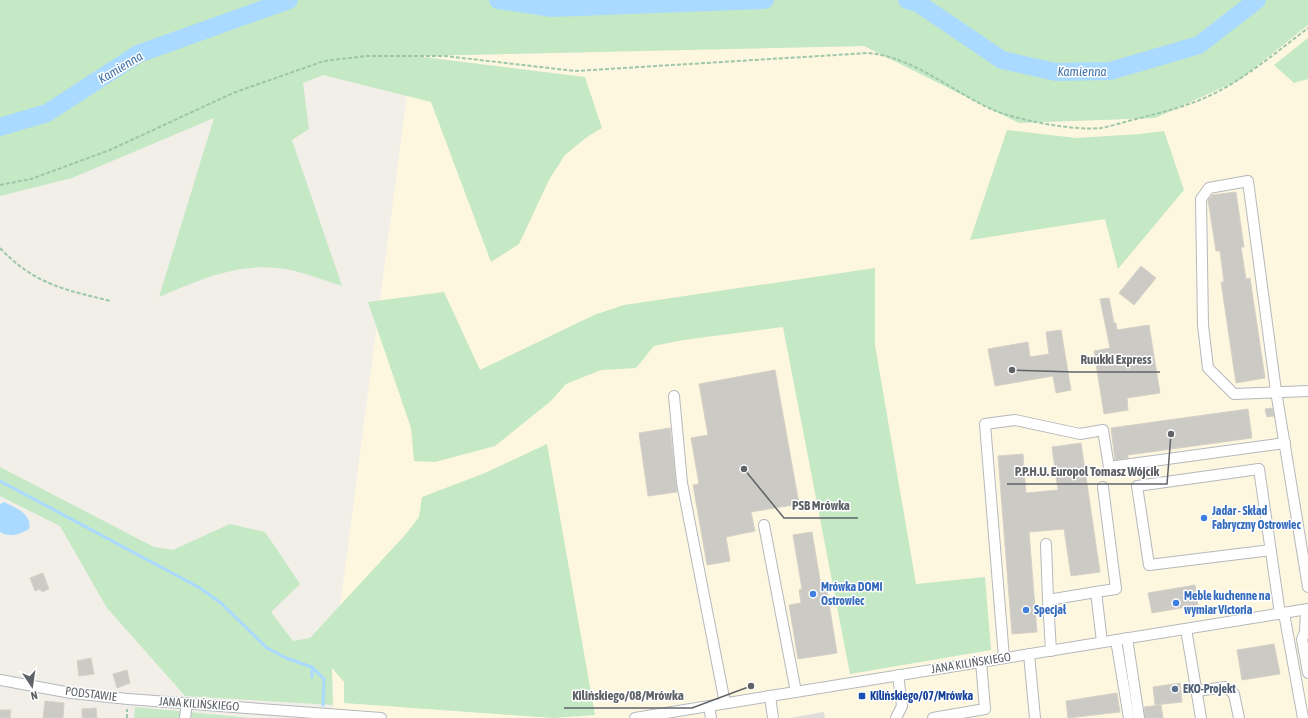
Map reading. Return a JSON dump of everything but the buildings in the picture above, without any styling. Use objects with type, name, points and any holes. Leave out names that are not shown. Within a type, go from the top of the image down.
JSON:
[{"type":"street","points":[[1308,391],[1276,391],[1234,394],[1208,368],[1203,325],[1201,200],[1209,188],[1248,181],[1276,391],[1308,587]]},
{"type":"street","points":[[674,396],[682,483],[725,703]]},
{"type":"street","points":[[1004,658],[986,424],[1015,420],[1080,434],[1103,430],[1109,467],[1285,443]]},
{"type":"street","points":[[1271,550],[1149,565],[1137,486],[1259,469],[1282,613],[1304,703],[1303,718]]},
{"type":"street","points":[[1048,600],[1116,589],[1103,488]]},
{"type":"street","points":[[764,525],[796,692]]},
{"type":"street","points":[[1046,544],[1051,651]]},
{"type":"street","points":[[1096,592],[1102,642]]},
{"type":"street","points":[[1307,609],[1305,632],[1302,639],[1308,673]]},
{"type":"street","name":"JANA KILIŃSKIEGO","points":[[635,718],[1307,609]]},
{"type":"street","points":[[1186,629],[1201,718]]},
{"type":"street","points":[[1127,638],[1139,718]]},
{"type":"street","points":[[1116,640],[1129,718]]},
{"type":"street","points":[[1029,654],[1035,718]]},
{"type":"street","points":[[933,718],[985,714],[981,662]]},
{"type":"street","points":[[896,718],[902,706],[898,675]]},
{"type":"street","name":"PODSTAWIE","points":[[0,680],[71,693],[135,699]]},
{"type":"street","points":[[1197,691],[1225,687],[1234,694],[1239,718]]},
{"type":"street","points":[[770,696],[773,718]]},
{"type":"street","name":"JANA KILIŃSKIEGO","points":[[135,699],[326,716],[382,718]]},
{"type":"street","points":[[185,718],[187,703]]},
{"type":"street","points":[[709,706],[711,718]]},
{"type":"path","points":[[0,185],[31,179],[110,150],[232,93],[324,61],[366,56],[445,56],[575,71],[868,52],[881,54],[905,62],[967,98],[1012,117],[1058,125],[1101,128],[1196,102],[1219,91],[1256,68],[1308,28]]},
{"type":"path","points":[[0,248],[15,263],[36,277],[60,289],[111,300]]},
{"type":"shaded area","points":[[1308,25],[1308,718],[335,718],[333,705],[332,668],[412,56],[864,46],[1019,123],[1155,118],[1239,80]]},
{"type":"shaded area","points":[[824,712],[825,718],[789,718]]},
{"type":"green space","points":[[0,0],[1308,0],[1308,25],[1239,80],[1155,118],[1019,123],[864,46],[416,56],[585,77],[602,128],[587,137],[565,155],[549,180],[519,244],[491,262],[431,102],[323,75],[303,83],[309,129],[292,140],[342,286],[295,271],[259,267],[225,272],[192,283],[159,297],[214,118],[72,178],[0,196]]},
{"type":"green space","points":[[1308,38],[1308,79],[1294,83],[1274,65]]},
{"type":"green space","points":[[1007,130],[1076,138],[1164,131],[1184,190],[1118,269],[1105,219],[970,240]]},
{"type":"green space","points":[[875,268],[875,345],[916,584],[985,577],[991,650],[850,674],[783,327],[683,340],[654,346],[636,368],[601,370],[566,384],[551,401],[495,446],[435,462],[414,461],[411,428],[368,302],[444,292],[480,370],[594,315],[624,305]]},
{"type":"green space","points":[[547,444],[595,715],[553,718],[344,703],[344,682],[332,668],[333,705],[185,696],[107,608],[60,526],[0,496],[0,467],[154,547],[173,550],[230,524],[265,532],[300,584],[271,612],[293,641],[310,638],[405,535],[419,517],[422,497],[485,473]]},
{"type":"green space","points":[[135,707],[251,718],[134,718]]},
{"type":"water","points":[[4,502],[25,515],[28,519],[29,529],[15,535],[7,535],[0,532],[0,504]]},
{"type":"waterway","name":"Kamienna","points":[[0,127],[47,113],[138,54],[289,0]]},
{"type":"waterway","name":"Kamienna","points":[[498,0],[552,8],[765,0]]},
{"type":"waterway","name":"Kamienna","points":[[907,0],[918,3],[1002,60],[1056,72],[1110,71],[1199,45],[1257,0]]},
{"type":"waterway","points":[[0,481],[200,588],[222,604],[267,648],[286,658],[312,667],[312,677]]},
{"type":"waterway","points":[[312,667],[324,679],[323,705]]},
{"type":"place","name":"Ruukki Express","points":[[1012,370]]},
{"type":"place","name":"P.P.H.U. Europol Tomasz Wójcik","points":[[1171,434]]},
{"type":"place","name":"PSB Mrówka","points":[[744,469]]},
{"type":"place","name":"Jadar - Skład Fabryczny Ostrowiec","points":[[1204,518]]},
{"type":"place","name":"Mrówka DOMI Ostrowiec","points":[[813,594]]},
{"type":"place","name":"Meble kuchenne na wymiar Victoria","points":[[1176,603]]},
{"type":"place","name":"Specjał","points":[[1026,610]]},
{"type":"place","name":"Kilińskiego/08/Mrówka","points":[[751,686]]},
{"type":"place","name":"EKO-Projekt","points":[[1175,689]]},
{"type":"place","name":"Kilińskiego/07/Mrówka","points":[[862,696]]}]
